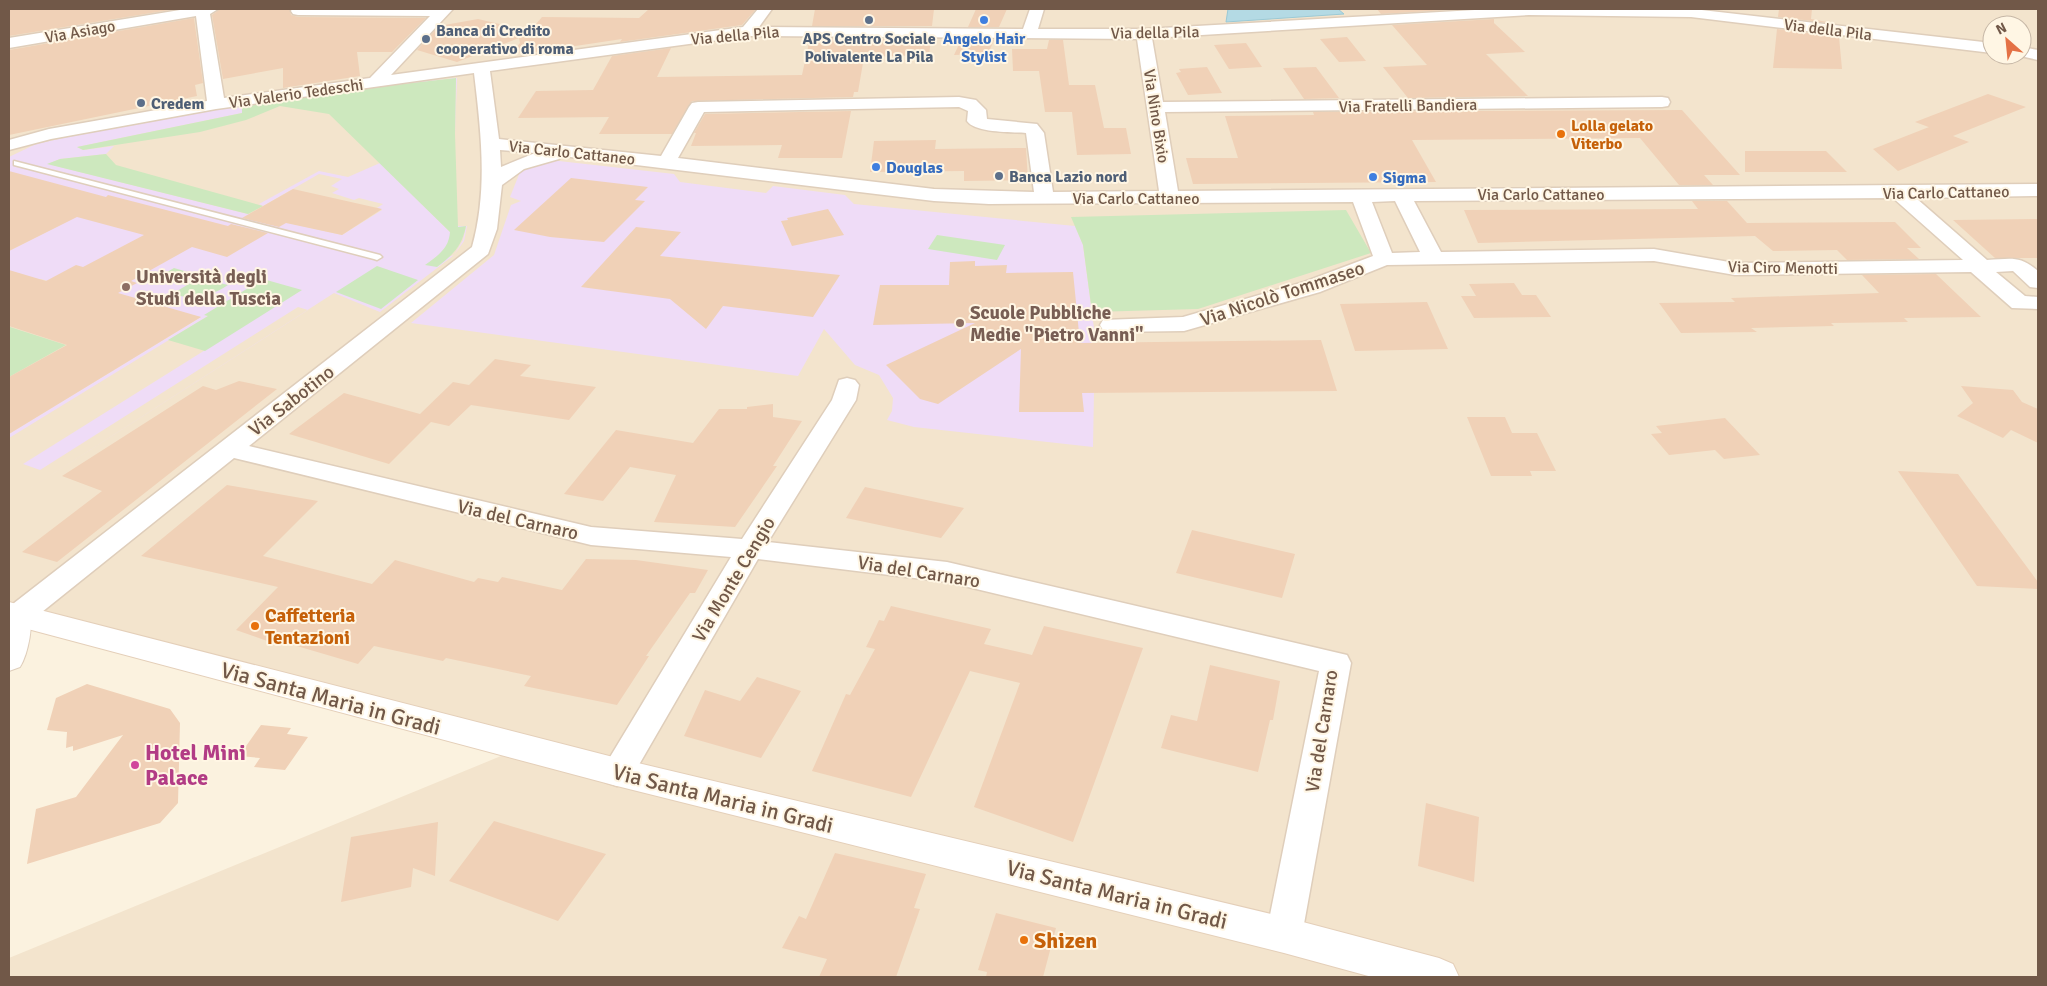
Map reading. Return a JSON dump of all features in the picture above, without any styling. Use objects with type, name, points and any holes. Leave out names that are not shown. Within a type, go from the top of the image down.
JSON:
[{"type":"main road","points":[[9,659],[12,616]]},
{"type":"main road","name":"Via Santa Maria in Gradi","points":[[12,616],[617,772],[1284,934],[1439,977]]},
{"type":"street","points":[[205,9],[216,104]]},
{"type":"street","name":"Via Asiago","points":[[9,43],[205,9]]},
{"type":"street","points":[[748,31],[765,9]]},
{"type":"street","points":[[1030,31],[1037,9]]},
{"type":"street","points":[[298,10],[445,10]]},
{"type":"street","points":[[376,81],[445,10]]},
{"type":"street","name":"Via della Pila","points":[[376,81],[482,69],[748,31],[1030,31],[1144,34],[1501,12],[1592,10],[1742,18],[1982,47]]},
{"type":"street","name":"Via Nino Bixio","points":[[1144,34],[1154,107],[1170,198]]},
{"type":"street","points":[[2038,40],[2033,46],[2038,51]]},
{"type":"street","name":"Via della Pila","points":[[1934,41],[1982,42]]},
{"type":"street","name":"Via Carlo Cattaneo","points":[[482,69],[491,144],[581,152],[934,194],[1044,198],[1170,198],[1360,195],[2033,192]]},
{"type":"street","name":"Via Valerio Tedeschi","points":[[9,145],[48,134],[216,104],[376,81]]},
{"type":"street","points":[[667,162],[698,107],[959,102],[970,104],[977,110],[976,121],[984,124],[1031,128],[1035,133],[1044,198]]},
{"type":"street","name":"Via Fratelli Bandiera","points":[[1154,107],[1662,102]]},
{"type":"street","name":"Via Sabotino","points":[[12,616],[481,250],[487,233],[491,144]]},
{"type":"street","points":[[490,189],[500,176],[520,164],[556,154],[581,152]]},
{"type":"street","points":[[1900,193],[2020,303],[2038,303]]},
{"type":"street","name":"Via Nicolò Tommaseo","points":[[1111,325],[1184,324],[1312,287],[1384,259],[1360,195]]},
{"type":"street","points":[[1401,195],[1433,257]]},
{"type":"street","name":"Via Ciro Menotti","points":[[1384,259],[1654,255],[1735,269],[1979,266]]},
{"type":"street","points":[[1979,266],[2018,265],[2038,282]]},
{"type":"street","name":"Via Monte Cengio","points":[[617,772],[750,550],[844,400],[847,385]]},
{"type":"street","name":"Via del Carnaro","points":[[228,449],[591,536],[750,550],[947,572],[1336,663],[1284,934]]},
{"type":"lane","points":[[17,164],[377,257]]},
{"type":"shaded area","points":[[9,9],[2038,9],[2038,977],[9,977],[9,958],[523,747],[9,607]]},
{"type":"shaded area","points":[[453,78],[243,107],[242,113],[77,147],[83,150],[114,146],[106,154],[60,159],[48,164],[248,214],[342,235],[382,210],[377,208],[383,204],[359,198],[354,200],[332,193],[339,189],[331,186],[342,179],[319,174],[263,206],[259,204],[319,171],[348,177],[380,163],[450,232],[450,242],[440,254],[426,265],[454,255],[380,312],[334,293],[308,310],[298,307],[40,470],[23,464],[301,290],[205,315],[208,316],[9,438],[9,434],[201,317],[79,290],[41,279],[32,284],[9,277],[9,251],[60,225],[32,217],[9,229],[9,157],[36,144],[123,125],[340,90]]},
{"type":"shaded area","points":[[456,78],[457,78],[455,134]]},
{"type":"shaded area","points":[[455,134],[458,226],[467,226],[464,241],[454,255],[463,240],[466,227],[458,227]]},
{"type":"shaded area","points":[[543,161],[559,161],[674,174],[680,182],[766,193],[773,186],[845,195],[854,204],[1075,226],[1083,245],[1095,336],[1093,447],[914,427],[887,420],[892,411],[893,398],[879,375],[855,365],[824,329],[798,376],[411,323],[494,255],[511,205],[521,201],[510,197],[520,172]]},
{"type":"green space","points":[[456,78],[455,134],[458,227],[466,226],[456,250],[437,267],[425,265],[445,247],[448,243],[450,232],[329,114],[280,106],[246,120],[200,132],[83,150],[77,147],[242,113],[242,107],[340,91]]},
{"type":"green space","points":[[106,154],[116,165],[263,206],[248,214],[47,164],[60,159]]},
{"type":"green space","points":[[1346,210],[1371,253],[1198,309],[1092,312],[1083,245],[1071,217]]},
{"type":"green space","points":[[937,235],[1005,245],[997,260],[928,249]]},
{"type":"green space","points":[[377,266],[418,280],[381,309],[336,292]]},
{"type":"green space","points":[[174,268],[191,273],[171,284],[155,279]]},
{"type":"green space","points":[[199,278],[228,285],[214,293],[201,297],[172,294]]},
{"type":"green space","points":[[263,279],[302,290],[205,351],[168,340],[208,316],[204,315]]},
{"type":"green space","points":[[10,327],[66,345],[9,377]]},
{"type":"water","points":[[1228,9],[1338,9],[1344,14],[1226,22]]},
{"type":"building","points":[[9,9],[176,9],[9,36]]},
{"type":"building","points":[[220,9],[290,9],[291,15],[298,17],[426,18],[392,52],[357,52],[360,76],[283,88],[283,68],[223,79],[212,15]]},
{"type":"building","points":[[649,9],[756,9],[742,25],[620,42],[622,39],[511,54],[520,43],[519,38],[457,62],[417,50],[439,26],[478,19],[530,31],[542,17],[639,18]]},
{"type":"building","points":[[815,9],[934,9],[932,26],[812,26]]},
{"type":"building","points":[[976,9],[1007,9],[999,27],[968,27]]},
{"type":"building","points":[[1377,9],[1464,9],[1381,14]]},
{"type":"building","points":[[1779,9],[1812,9],[1811,19],[1838,24],[1778,17]]},
{"type":"building","points":[[194,18],[203,83],[195,85],[197,96],[9,135],[9,50]]},
{"type":"building","points":[[1494,19],[1494,23],[1525,52],[1486,54],[1528,96],[1408,98],[1383,67],[1427,65],[1392,25]]},
{"type":"building","points":[[1777,29],[1839,37],[1842,69],[1773,68]]},
{"type":"building","points":[[1347,37],[1366,61],[1339,62],[1320,39]]},
{"type":"building","points":[[810,38],[931,39],[929,55],[864,57],[858,92],[854,92],[853,97],[692,101],[672,134],[599,134],[609,117],[518,118],[536,91],[593,90],[612,56],[671,48],[657,77],[802,75]]},
{"type":"building","points":[[961,40],[994,40],[988,54],[954,55]]},
{"type":"building","points":[[1049,40],[1063,40],[1069,85],[1095,85],[1104,128],[1126,128],[1131,154],[1077,155],[1072,112],[1045,112],[1039,71],[1013,71],[1012,49],[1047,49]]},
{"type":"building","points":[[1246,43],[1262,67],[1229,69],[1214,45]]},
{"type":"building","points":[[1207,67],[1222,93],[1188,95],[1176,73],[1181,72],[1179,69]]},
{"type":"building","points":[[1316,67],[1339,98],[1304,99],[1283,68]]},
{"type":"building","points":[[1988,94],[2026,107],[1953,136],[1915,122]]},
{"type":"building","points":[[1682,110],[1740,175],[1704,175],[1713,185],[1679,185],[1640,138],[1412,140],[1436,182],[1193,184],[1186,158],[1238,158],[1225,116],[1314,115],[1313,112]]},
{"type":"building","points":[[851,111],[842,158],[778,158],[782,145],[691,146],[696,133],[694,133],[705,114]]},
{"type":"building","points":[[1929,127],[1969,142],[1898,171],[1873,149]]},
{"type":"building","points":[[936,140],[935,149],[1026,148],[1028,180],[964,181],[964,171],[870,172],[874,141]]},
{"type":"building","points":[[1745,151],[1826,151],[1847,172],[1745,172]]},
{"type":"building","points":[[9,171],[106,197],[108,195],[228,226],[231,224],[268,233],[227,257],[192,247],[131,281],[137,283],[118,293],[201,317],[9,434],[9,377],[67,345],[9,326],[9,270],[46,281],[76,265],[83,267],[144,235],[77,217],[9,251]]},
{"type":"building","points":[[571,178],[648,187],[635,200],[645,201],[604,242],[550,237],[514,230]]},
{"type":"building","points":[[293,189],[382,209],[342,235],[286,223],[279,227],[242,218]]},
{"type":"building","points":[[1692,201],[1727,201],[1747,223],[1895,222],[1921,248],[1907,248],[1919,259],[1847,260],[1837,250],[1773,251],[1755,236],[1478,243],[1464,210],[1698,209]]},
{"type":"building","points":[[828,209],[844,235],[792,246],[781,221]]},
{"type":"building","points":[[2038,219],[2038,258],[1995,258],[1953,220]]},
{"type":"building","points":[[636,227],[681,232],[660,256],[840,275],[813,317],[723,306],[706,329],[670,299],[581,287]]},
{"type":"building","points":[[975,261],[975,266],[1007,265],[1006,273],[1073,272],[1080,343],[1321,340],[1337,391],[1082,393],[1084,412],[1019,412],[1021,349],[938,404],[920,399],[886,365],[975,323],[873,325],[880,285],[949,285],[950,262]]},
{"type":"building","points":[[1936,274],[1981,317],[1904,318],[1908,322],[1831,323],[1834,326],[1751,328],[1757,332],[1681,333],[1659,303],[1735,302],[1731,298],[1879,293],[1862,275]]},
{"type":"building","points":[[1514,283],[1522,295],[1536,295],[1551,317],[1474,318],[1461,296],[1476,296],[1469,284]]},
{"type":"building","points":[[1427,302],[1448,349],[1355,351],[1340,304]]},
{"type":"building","points":[[495,359],[531,365],[520,376],[596,387],[569,420],[471,405],[449,426],[431,422],[389,464],[289,434],[344,393],[420,414],[453,382],[469,385]]},
{"type":"building","points":[[239,381],[277,389],[57,562],[22,552],[102,491],[62,476],[203,386],[216,390]]},
{"type":"building","points":[[1961,386],[2013,390],[2022,402],[2038,409],[2038,443],[2011,430],[2003,438],[1957,416],[1973,403]]},
{"type":"building","points":[[773,404],[773,417],[802,421],[773,466],[777,466],[735,527],[654,522],[676,475],[630,467],[603,501],[564,494],[616,430],[693,443],[719,409],[747,409],[747,407]]},
{"type":"building","points":[[1467,417],[1505,417],[1512,433],[1537,433],[1556,471],[1530,471],[1532,476],[1491,476]]},
{"type":"building","points":[[1725,418],[1760,455],[1724,459],[1715,450],[1669,455],[1651,434],[1662,433],[1656,426]]},
{"type":"building","points":[[1898,471],[1958,474],[2038,582],[2038,589],[1977,586]]},
{"type":"building","points":[[227,485],[318,501],[263,556],[372,584],[395,560],[474,582],[478,578],[498,582],[502,577],[562,590],[586,559],[636,560],[708,570],[695,593],[690,593],[646,656],[649,656],[617,705],[524,686],[531,676],[446,658],[443,661],[374,646],[358,664],[273,639],[270,642],[236,630],[278,587],[141,556]]},
{"type":"building","points":[[865,487],[964,508],[941,538],[846,518]]},
{"type":"building","points":[[1192,530],[1295,554],[1282,598],[1176,573]]},
{"type":"building","points":[[891,606],[991,629],[984,644],[1032,655],[1044,626],[1143,648],[1073,842],[974,807],[1020,683],[970,671],[911,797],[812,771],[846,694],[850,695],[875,649],[866,647],[879,620],[884,621]]},
{"type":"building","points":[[1210,665],[1280,681],[1273,720],[1270,720],[1258,772],[1161,748],[1171,715],[1197,721]]},
{"type":"building","points":[[757,677],[801,691],[761,758],[684,736],[705,690],[740,701]]},
{"type":"building","name":"Hotel Mini Palace","points":[[87,684],[170,709],[180,723],[178,803],[160,823],[27,864],[36,809],[76,797],[123,735],[73,751],[73,746],[66,748],[67,732],[47,730],[56,698]]},
{"type":"building","points":[[261,725],[291,728],[287,734],[308,737],[285,770],[254,767],[260,758],[239,756]]},
{"type":"building","points":[[1426,803],[1479,817],[1474,882],[1418,866]]},
{"type":"building","points":[[494,821],[606,854],[558,921],[449,881]]},
{"type":"building","points":[[438,822],[435,876],[413,868],[411,887],[341,902],[351,837]]},
{"type":"building","points":[[835,853],[926,874],[914,908],[920,909],[896,977],[819,977],[827,959],[782,948],[799,916],[806,919]]},
{"type":"building","points":[[996,913],[1056,928],[1043,977],[986,977],[987,972],[978,970]]},
{"type":"place","name":"APS Centro Sociale Polivalente La Pila","points":[[869,20]]},
{"type":"place","name":"Angelo Hair Stylist","points":[[984,20]]},
{"type":"place","name":"Banca di Credito cooperativo di roma","points":[[426,39]]},
{"type":"place","name":"Credem","points":[[141,103]]},
{"type":"place","name":"Lolla gelato Viterbo","points":[[1561,134]]},
{"type":"place","name":"Douglas","points":[[876,167]]},
{"type":"place","name":"Banca Lazio nord","points":[[999,176]]},
{"type":"place","name":"Sigma","points":[[1373,177]]},
{"type":"place","name":"Università degli Studi della Tuscia","points":[[126,287]]},
{"type":"place","name":"Scuole Pubbliche Medie \"Pietro Vanni\"","points":[[960,323]]},
{"type":"place","name":"Caffetteria Tentazioni","points":[[255,626]]},
{"type":"place","name":"Hotel Mini Palace","points":[[135,765]]},
{"type":"place","name":"Shizen","points":[[1024,940]]}]
